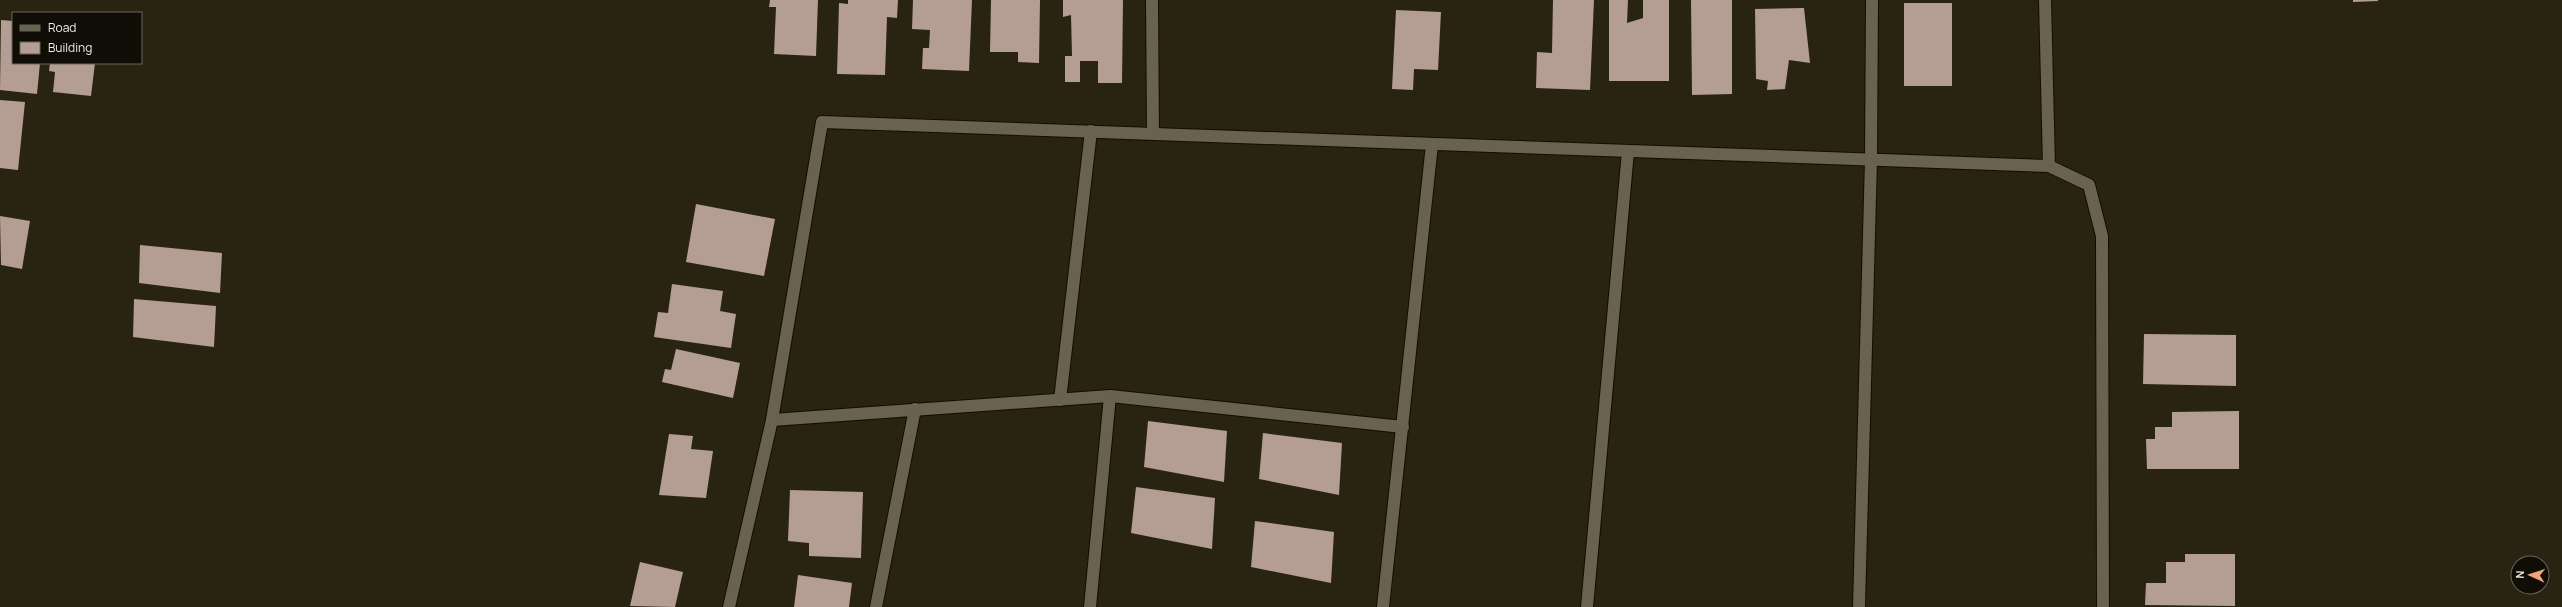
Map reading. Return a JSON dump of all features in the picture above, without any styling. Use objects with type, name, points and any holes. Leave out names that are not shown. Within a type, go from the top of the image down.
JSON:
[{"type":"street","points":[[1152,0],[1153,133]]},
{"type":"street","points":[[1859,607],[1871,160],[1872,0]]},
{"type":"street","points":[[2045,0],[2049,166]]},
{"type":"street","points":[[729,607],[772,420],[822,122],[2049,166],[2089,185],[2102,236],[2103,607]]},
{"type":"street","points":[[1060,400],[1091,131]]},
{"type":"street","points":[[1383,607],[1432,144]]},
{"type":"street","points":[[1587,607],[1628,151]]},
{"type":"street","points":[[772,420],[1110,396],[1403,427]]},
{"type":"street","points":[[1090,607],[1110,396]]},
{"type":"street","points":[[876,607],[915,410]]},
{"type":"building","points":[[770,0],[818,0],[816,56],[774,54],[776,7],[769,7]]},
{"type":"building","points":[[848,0],[898,0],[897,18],[887,17],[885,75],[837,74],[839,3],[848,4]]},
{"type":"building","points":[[913,0],[972,0],[969,71],[922,69],[923,48],[929,48],[930,30],[912,29]]},
{"type":"building","points":[[991,0],[1040,0],[1039,63],[1018,62],[1018,52],[990,52]]},
{"type":"building","points":[[1063,0],[1123,0],[1122,83],[1098,83],[1098,61],[1080,61],[1080,82],[1065,82],[1065,56],[1072,56],[1071,15],[1063,17]]},
{"type":"building","points":[[1553,0],[1594,0],[1590,90],[1536,88],[1537,52],[1552,53]]},
{"type":"building","points":[[1609,0],[1628,0],[1627,23],[1643,18],[1643,0],[1669,0],[1669,81],[1609,81]]},
{"type":"building","points":[[1691,0],[1732,0],[1732,94],[1692,95]]},
{"type":"building","points":[[2353,0],[2378,0],[2378,1],[2353,2]]},
{"type":"building","points":[[1904,3],[1952,3],[1952,86],[1904,86]]},
{"type":"building","points":[[1804,8],[1810,63],[1789,60],[1785,89],[1767,90],[1768,81],[1756,79],[1755,9]]},
{"type":"building","points":[[1396,10],[1441,12],[1438,70],[1414,69],[1413,90],[1392,89]]},
{"type":"building","points":[[1,20],[12,21],[12,64],[40,64],[37,94],[0,90]]},
{"type":"building","points":[[50,64],[95,64],[91,96],[53,92],[55,72],[49,71]]},
{"type":"building","points":[[0,100],[25,102],[18,170],[0,168]]},
{"type":"building","points":[[696,204],[775,219],[764,276],[686,262]]},
{"type":"building","points":[[0,216],[30,221],[22,269],[1,265]]},
{"type":"building","points":[[140,245],[222,253],[220,293],[139,283]]},
{"type":"building","points":[[672,284],[723,291],[720,311],[736,314],[731,348],[654,337],[658,312],[668,313]]},
{"type":"building","points":[[134,299],[216,306],[214,347],[133,337]]},
{"type":"building","points":[[2144,334],[2236,335],[2236,386],[2143,384]]},
{"type":"building","points":[[676,349],[740,363],[733,398],[662,382],[665,369],[671,370]]},
{"type":"building","points":[[2239,411],[2239,469],[2147,469],[2146,439],[2155,439],[2155,427],[2172,427],[2172,412]]},
{"type":"building","points":[[1148,421],[1227,431],[1224,482],[1144,467]]},
{"type":"building","points":[[1263,433],[1342,443],[1339,495],[1259,479]]},
{"type":"building","points":[[669,434],[693,436],[691,449],[713,451],[706,498],[659,495]]},
{"type":"building","points":[[1136,487],[1215,498],[1212,549],[1131,533]]},
{"type":"building","points":[[790,490],[863,492],[861,558],[809,556],[809,543],[788,541]]},
{"type":"building","points":[[1255,521],[1334,532],[1331,583],[1251,567]]},
{"type":"building","points":[[2185,554],[2235,554],[2235,606],[2145,605],[2146,583],[2166,583],[2166,562],[2185,562]]},
{"type":"building","points":[[640,562],[683,572],[675,607],[630,606]]},
{"type":"building","points":[[798,575],[852,583],[849,607],[794,607]]}]
